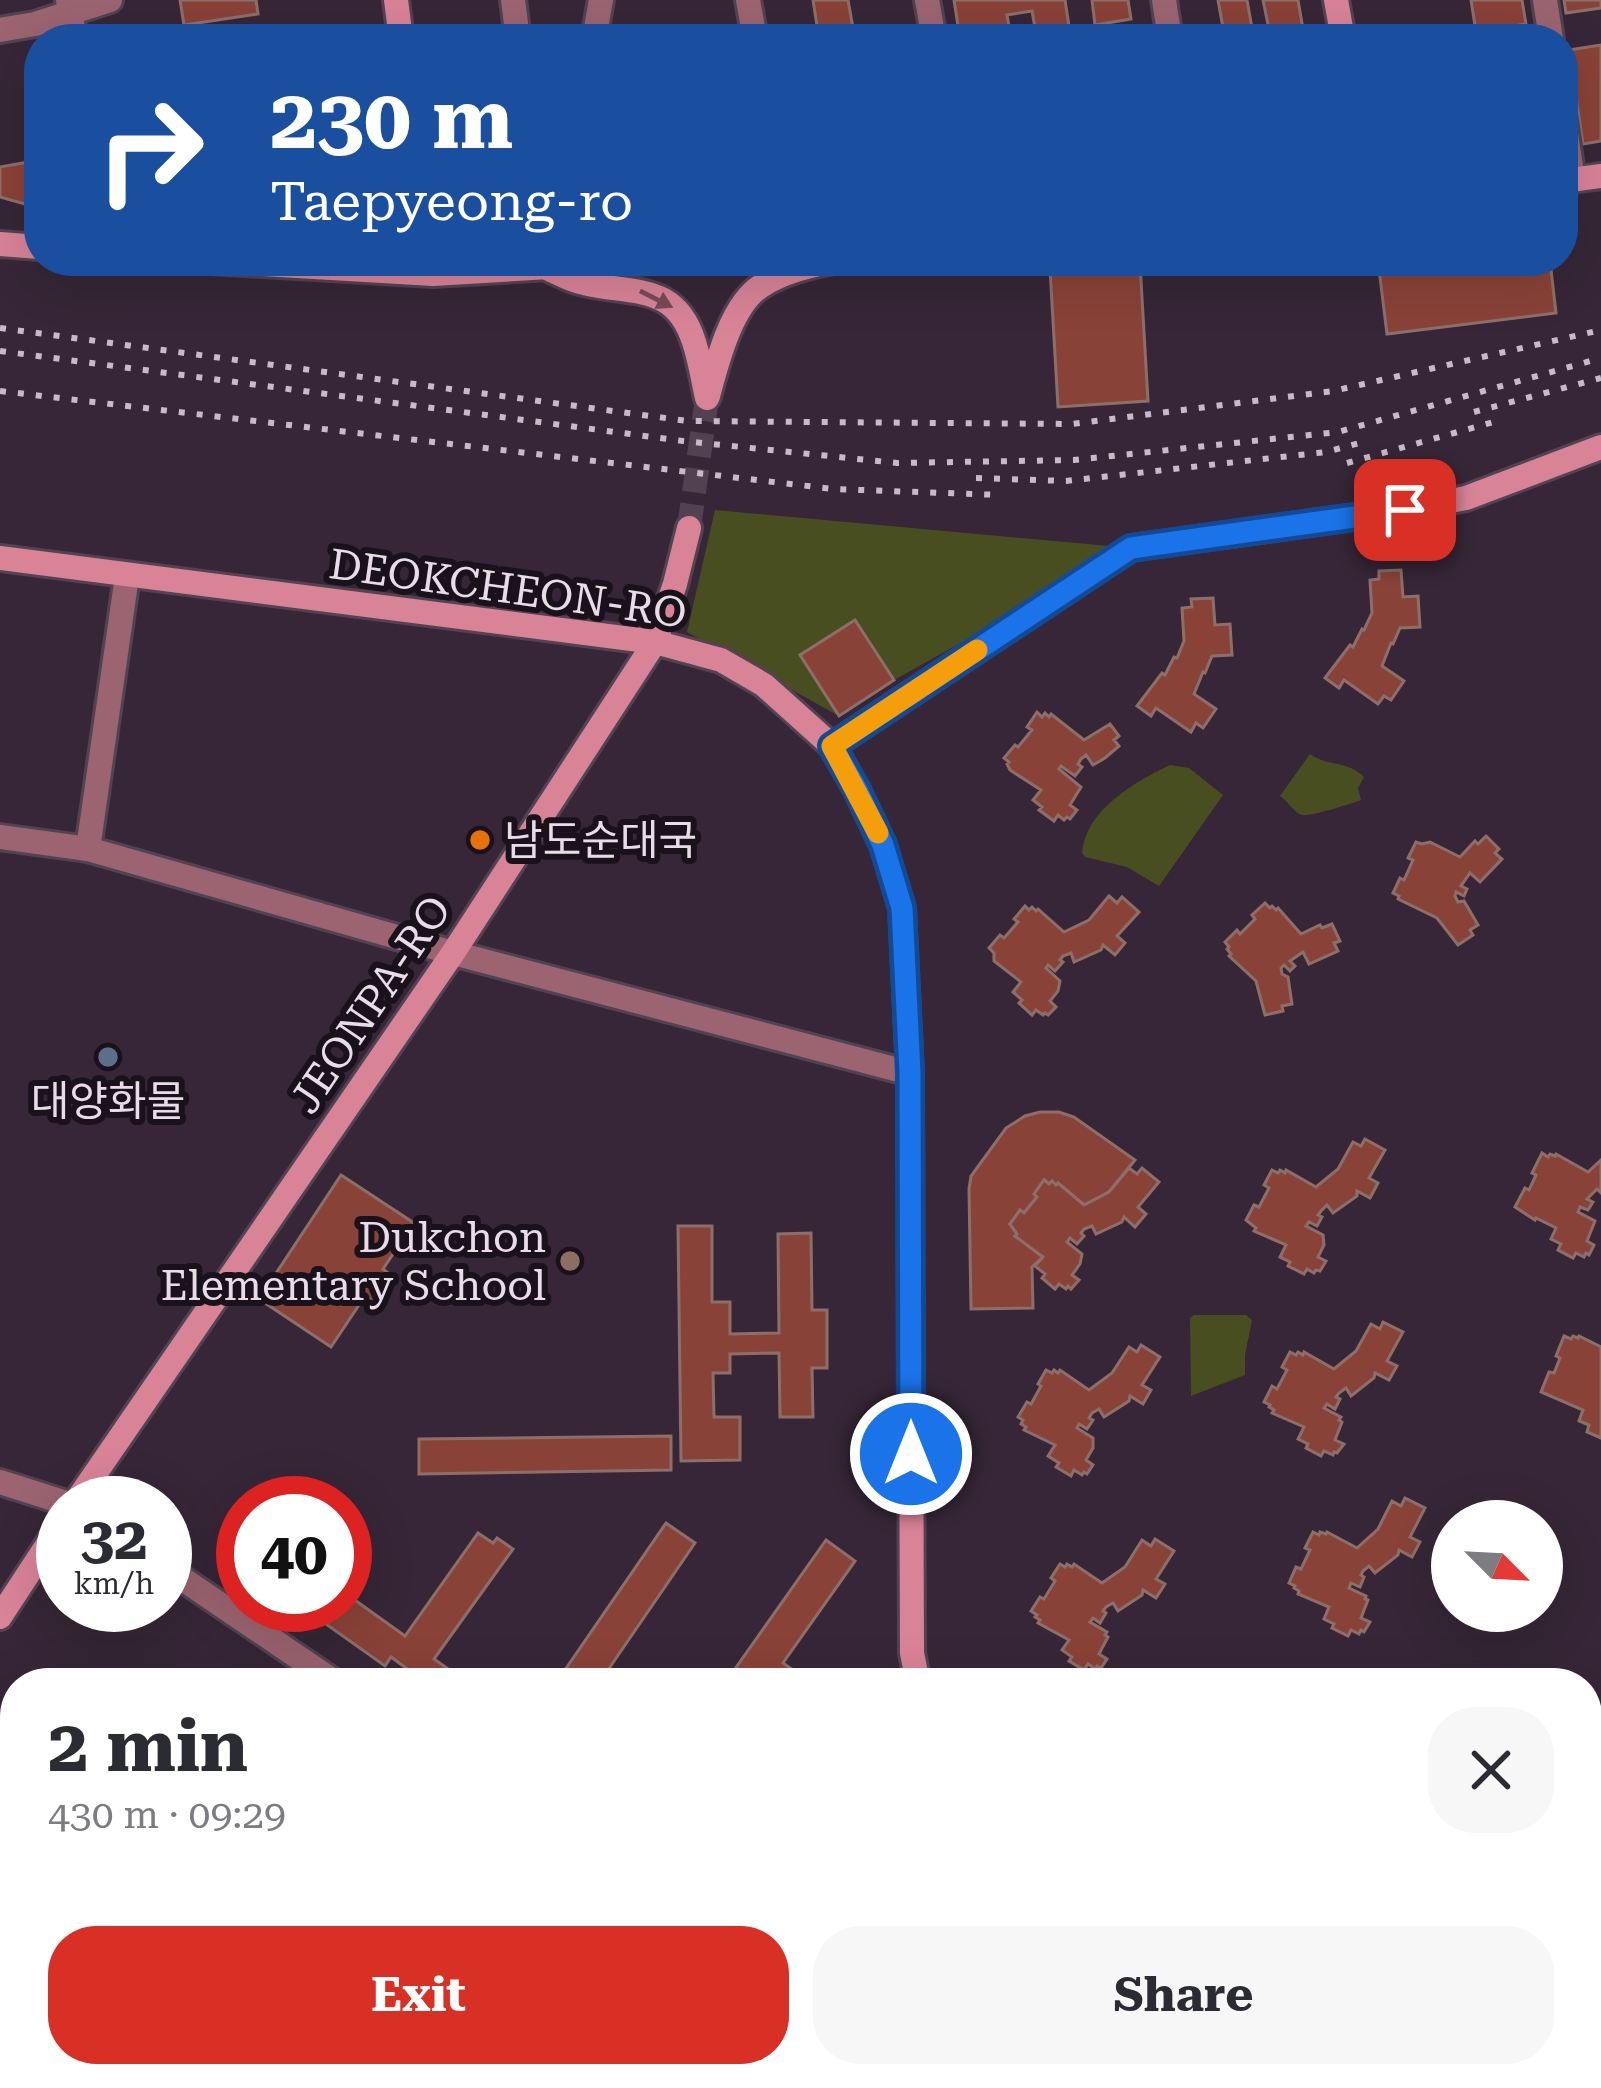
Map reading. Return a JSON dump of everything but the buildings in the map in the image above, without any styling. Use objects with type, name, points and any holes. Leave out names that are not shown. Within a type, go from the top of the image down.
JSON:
[{"type":"street","points":[[35,24],[69,6],[110,0]]},
{"type":"street","points":[[569,276],[582,283],[641,290],[668,300],[694,339],[707,398],[722,347],[739,312],[757,288],[782,276]]},
{"type":"street","points":[[832,746],[1131,548],[1466,498],[1601,447]]},
{"type":"street","name":"JEONPA-RO","points":[[94,1476],[453,953],[655,642],[689,528]]},
{"type":"street","name":"DEOKCHEON-RO","points":[[0,558],[655,642],[721,660],[764,685],[832,746],[883,845],[902,908],[910,1073],[915,1668]]},
{"type":"street","points":[[88,849],[127,576]]},
{"type":"street","points":[[0,837],[88,849],[453,953],[910,1073]]},
{"type":"street","points":[[0,1482],[36,1494]]},
{"type":"street","points":[[0,1618],[36,1563]]},
{"type":"street","points":[[192,1586],[314,1668]]},
{"type":"green space","points":[[715,510],[1131,548],[894,680],[839,716],[687,632]]},
{"type":"green space","points":[[1310,754],[1364,777],[1358,788],[1361,800],[1313,814],[1297,812],[1280,796]]},
{"type":"green space","points":[[1170,765],[1189,768],[1223,795],[1159,886],[1127,867],[1085,857],[1085,837],[1102,810]]},
{"type":"green space","points":[[1246,1315],[1252,1320],[1245,1375],[1191,1396],[1190,1318]]},
{"type":"tunnel","points":[[689,528],[707,398]]},
{"type":"railway","points":[[0,328],[687,421],[1072,424],[1333,391],[1601,330]]},
{"type":"railway","points":[[0,351],[683,441],[897,463],[1074,460],[1338,432],[1601,358]]},
{"type":"railway","points":[[1474,412],[1601,378]]},
{"type":"railway","points":[[0,391],[833,489],[1001,495]]},
{"type":"railway","points":[[1347,463],[1497,421]]},
{"type":"railway","points":[[976,478],[1066,481],[1326,452],[1363,442]]},
{"type":"slow traffic","points":[[878,833],[832,746],[977,650]]},
{"type":"place","name":"남도순대국","points":[[480,840]]},
{"type":"place","name":"대양화물","points":[[108,1057]]},
{"type":"place","name":"Dukchon Elementary School","points":[[570,1261]]},
{"type":"route","points":[[911,1454],[910,1073],[902,908],[883,845],[832,746],[1131,548],[1405,510]]}]
